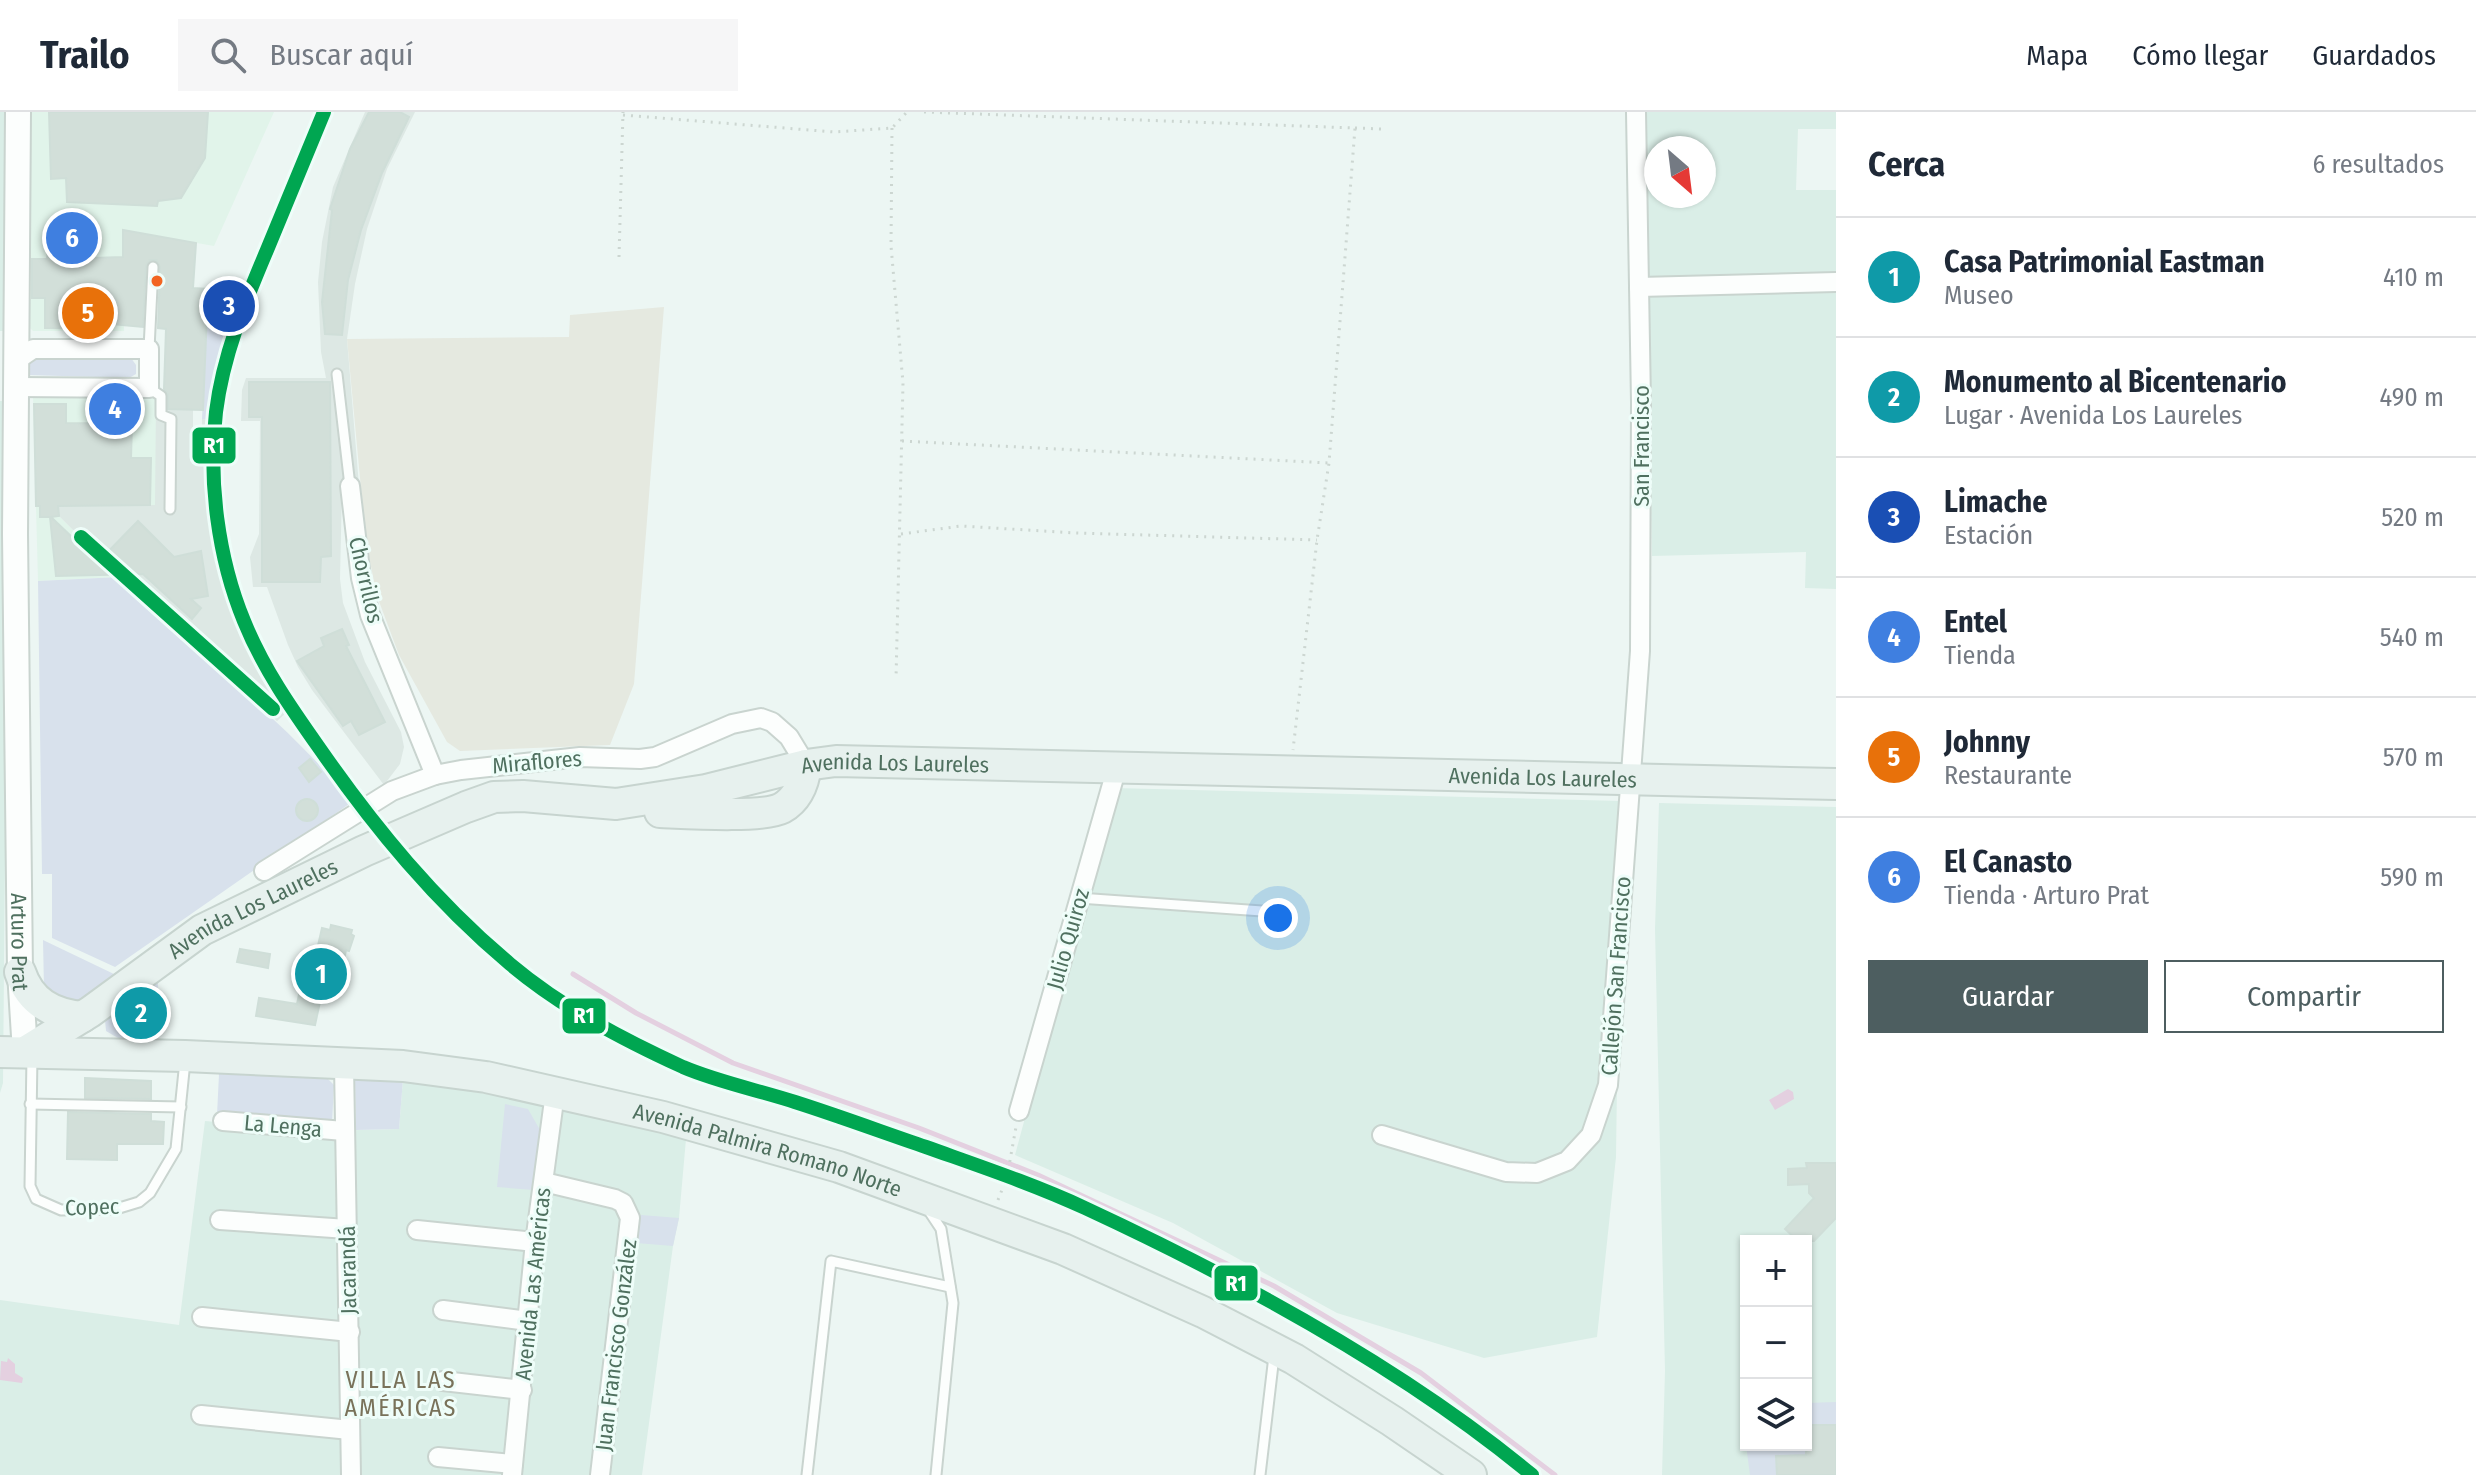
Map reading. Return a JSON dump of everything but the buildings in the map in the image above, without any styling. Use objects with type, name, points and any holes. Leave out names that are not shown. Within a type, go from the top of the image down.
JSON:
[{"type":"main road","name":"Avenida Los Laureles","points":[[19,1052],[86,1015],[202,930],[364,851],[494,797],[523,796],[616,804],[706,790],[806,765],[842,761],[1836,784]]},
{"type":"main road","points":[[20,972],[38,1001],[62,1015],[86,1015],[86,1038],[104,1054]]},
{"type":"main road","name":"Avenida Palmira Romano Norte","points":[[19,1052],[403,1066],[486,1077],[663,1117],[839,1167],[1077,1255],[1203,1312],[1275,1349],[1392,1421],[1471,1475]]},
{"type":"street","name":"Arturo Prat","points":[[18,112],[8,360],[16,387],[9,721],[20,972],[19,1052]]},
{"type":"street","name":"San Francisco","points":[[1631,779],[1640,651],[1636,112]]},
{"type":"street","points":[[1639,287],[1836,282]]},
{"type":"street","points":[[8,360],[33,349],[149,349],[149,388],[16,387]]},
{"type":"street","name":"Chorrillos","points":[[350,486],[361,578],[370,615],[435,775]]},
{"type":"street","name":"Miraflores","points":[[264,871],[392,791],[435,775],[504,763],[564,758],[655,757],[732,724],[761,718],[772,722],[789,737],[806,765]]},
{"type":"street","name":"Julio Quiroz","points":[[1019,1111],[1117,767]]},
{"type":"street","name":"Callejón San Francisco","points":[[1382,1135],[1506,1172],[1537,1173],[1567,1161],[1591,1135],[1608,1085],[1631,779]]},
{"type":"street","name":"Jacarandá","points":[[344,1065],[351,1475]]},
{"type":"street","name":"Avenida Las Américas","points":[[512,1469],[535,1242],[555,1093]]},
{"type":"street","name":"La Lenga","points":[[223,1121],[344,1131]]},
{"type":"street","name":"Juan Francisco González","points":[[544,1182],[615,1199],[623,1203],[630,1218],[600,1475]]},
{"type":"street","points":[[220,1220],[347,1229]]},
{"type":"street","points":[[417,1230],[535,1242]]},
{"type":"street","points":[[443,1310],[528,1321]]},
{"type":"street","points":[[202,1317],[350,1332]]},
{"type":"street","points":[[443,1381],[522,1390]]},
{"type":"street","points":[[201,1415],[350,1430]]},
{"type":"street","points":[[438,1457],[512,1469]]},
{"type":"lane","points":[[149,349],[153,267]]},
{"type":"lane","name":"Chorrillos","points":[[337,374],[350,486]]},
{"type":"lane","points":[[149,388],[161,396],[161,415],[171,419],[170,509]]},
{"type":"lane","points":[[1079,898],[1262,911]]},
{"type":"lane","name":"Copec","points":[[19,1052],[30,1104],[32,1192],[40,1202],[61,1210],[128,1207],[150,1193],[176,1149],[185,1056]]},
{"type":"lane","points":[[30,1104],[181,1107]]},
{"type":"lane","points":[[919,1195],[941,1229],[953,1303],[936,1475]]},
{"type":"lane","points":[[807,1475],[831,1261],[950,1287]]},
{"type":"lane","points":[[1260,1475],[1275,1349]]},
{"type":"path","points":[[896,679],[903,383],[891,246],[892,128],[907,112]]},
{"type":"path","points":[[924,112],[1382,129]]},
{"type":"path","points":[[619,257],[623,114],[834,132],[892,128]]},
{"type":"path","points":[[1291,771],[1317,540],[1329,463],[1355,128]]},
{"type":"path","points":[[901,441],[1329,463]]},
{"type":"path","points":[[901,534],[961,526],[1076,533],[1317,540]]},
{"type":"path","points":[[990,1221],[1007,1177],[1019,1111]]},
{"type":"shaded area","points":[[0,112],[4,112],[10,331],[0,331]]},
{"type":"shaded area","points":[[31,112],[274,112],[214,246],[123,230],[124,331],[33,331],[29,327]]},
{"type":"shaded area","points":[[365,112],[415,112],[387,169],[367,229],[347,339],[359,486],[342,488],[340,579],[343,603],[365,662],[401,732],[404,747],[400,764],[384,785],[298,667],[267,587],[253,587],[250,557],[259,534],[260,421],[241,421],[242,390],[246,378],[326,378],[321,352],[318,282],[322,242],[333,187]]},
{"type":"shaded area","points":[[1645,112],[1836,112],[1836,129],[1798,129],[1796,190],[1836,190],[1836,589],[1805,588],[1806,552],[1652,556],[1647,208],[1716,208],[1716,136],[1645,136]]},
{"type":"shaded area","points":[[664,307],[634,684],[610,745],[460,751],[447,742],[399,655],[377,596],[366,542],[347,339],[569,337],[570,315]]},
{"type":"shaded area","points":[[206,323],[231,327],[211,420],[202,419]]},
{"type":"shaded area","points":[[29,355],[131,358],[136,365],[136,374],[129,378],[28,375]]},
{"type":"shaded area","points":[[33,396],[156,397],[156,505],[59,516],[120,577],[38,581]]},
{"type":"shaded area","points":[[0,401],[9,401],[3,1083],[0,1093]]},
{"type":"shaded area","points":[[164,401],[164,409],[193,410],[193,454],[201,453],[202,419],[211,420],[208,492],[216,544],[239,629],[254,660],[287,712],[277,721],[126,583],[59,516],[58,506],[155,505],[156,402]]},
{"type":"shaded area","points":[[120,577],[297,742],[352,802],[115,967],[52,938],[52,874],[42,874],[38,581]]},
{"type":"shaded area","points":[[1114,788],[1621,801],[1616,1157],[1597,1337],[1484,1358],[1337,1313],[1173,1223],[1015,1155]]},
{"type":"shaded area","points":[[1659,803],[1836,807],[1836,1475],[1662,1475],[1665,1371],[1655,929]]},
{"type":"shaded area","points":[[43,940],[116,975],[73,1005],[44,989]]},
{"type":"shaded area","points":[[158,982],[156,1039],[118,1038],[106,1031],[105,1020],[114,1008]]},
{"type":"shaded area","points":[[219,1074],[328,1079],[334,1085],[332,1123],[217,1115]]},
{"type":"shaded area","points":[[355,1077],[403,1079],[399,1129],[356,1130]]},
{"type":"shaded area","points":[[403,1079],[559,1107],[686,1139],[679,1218],[642,1475],[0,1475],[0,1300],[179,1325],[205,1121],[321,1131],[399,1129]]},
{"type":"shaded area","points":[[1788,1089],[1793,1092],[1794,1099],[1775,1110],[1769,1100]]},
{"type":"shaded area","points":[[505,1104],[528,1109],[540,1130],[533,1190],[497,1187]]},
{"type":"shaded area","points":[[641,1215],[679,1218],[673,1246],[636,1243]]},
{"type":"shaded area","points":[[8,1358],[15,1364],[15,1373],[23,1378],[22,1383],[0,1380],[1,1361],[7,1362]]},
{"type":"shaded area","points":[[1836,1402],[1836,1475],[1750,1475],[1747,1451],[1812,1451],[1812,1403]]},
{"type":"waterway","points":[[573,974],[636,1013],[733,1063],[919,1128],[1038,1175],[1274,1286],[1421,1373],[1555,1475]]},
{"type":"transit line","name":"R1","points":[[324,112],[251,289],[224,370],[214,438],[217,518],[235,597],[269,671],[341,778],[431,889],[530,980],[615,1033],[696,1072],[811,1107],[986,1168],[1065,1199],[1143,1235],[1259,1295],[1374,1362],[1482,1435],[1532,1475]]},
{"type":"transit line","name":"R1","points":[[81,537],[273,709]]},
{"type":"place","name":"El Canasto","points":[[72,238]]},
{"type":"place","name":"Limache","points":[[229,306]]},
{"type":"place","name":"Johnny","points":[[88,313]]},
{"type":"place","name":"Entel","points":[[115,409]]},
{"type":"place","name":"Casa Patrimonial Eastman","points":[[321,974]]},
{"type":"place","name":"Monumento al Bicentenario","points":[[141,1013]]},
{"type":"district","name":"VILLA LAS AMÉRICAS","points":[[401,1394]]}]
